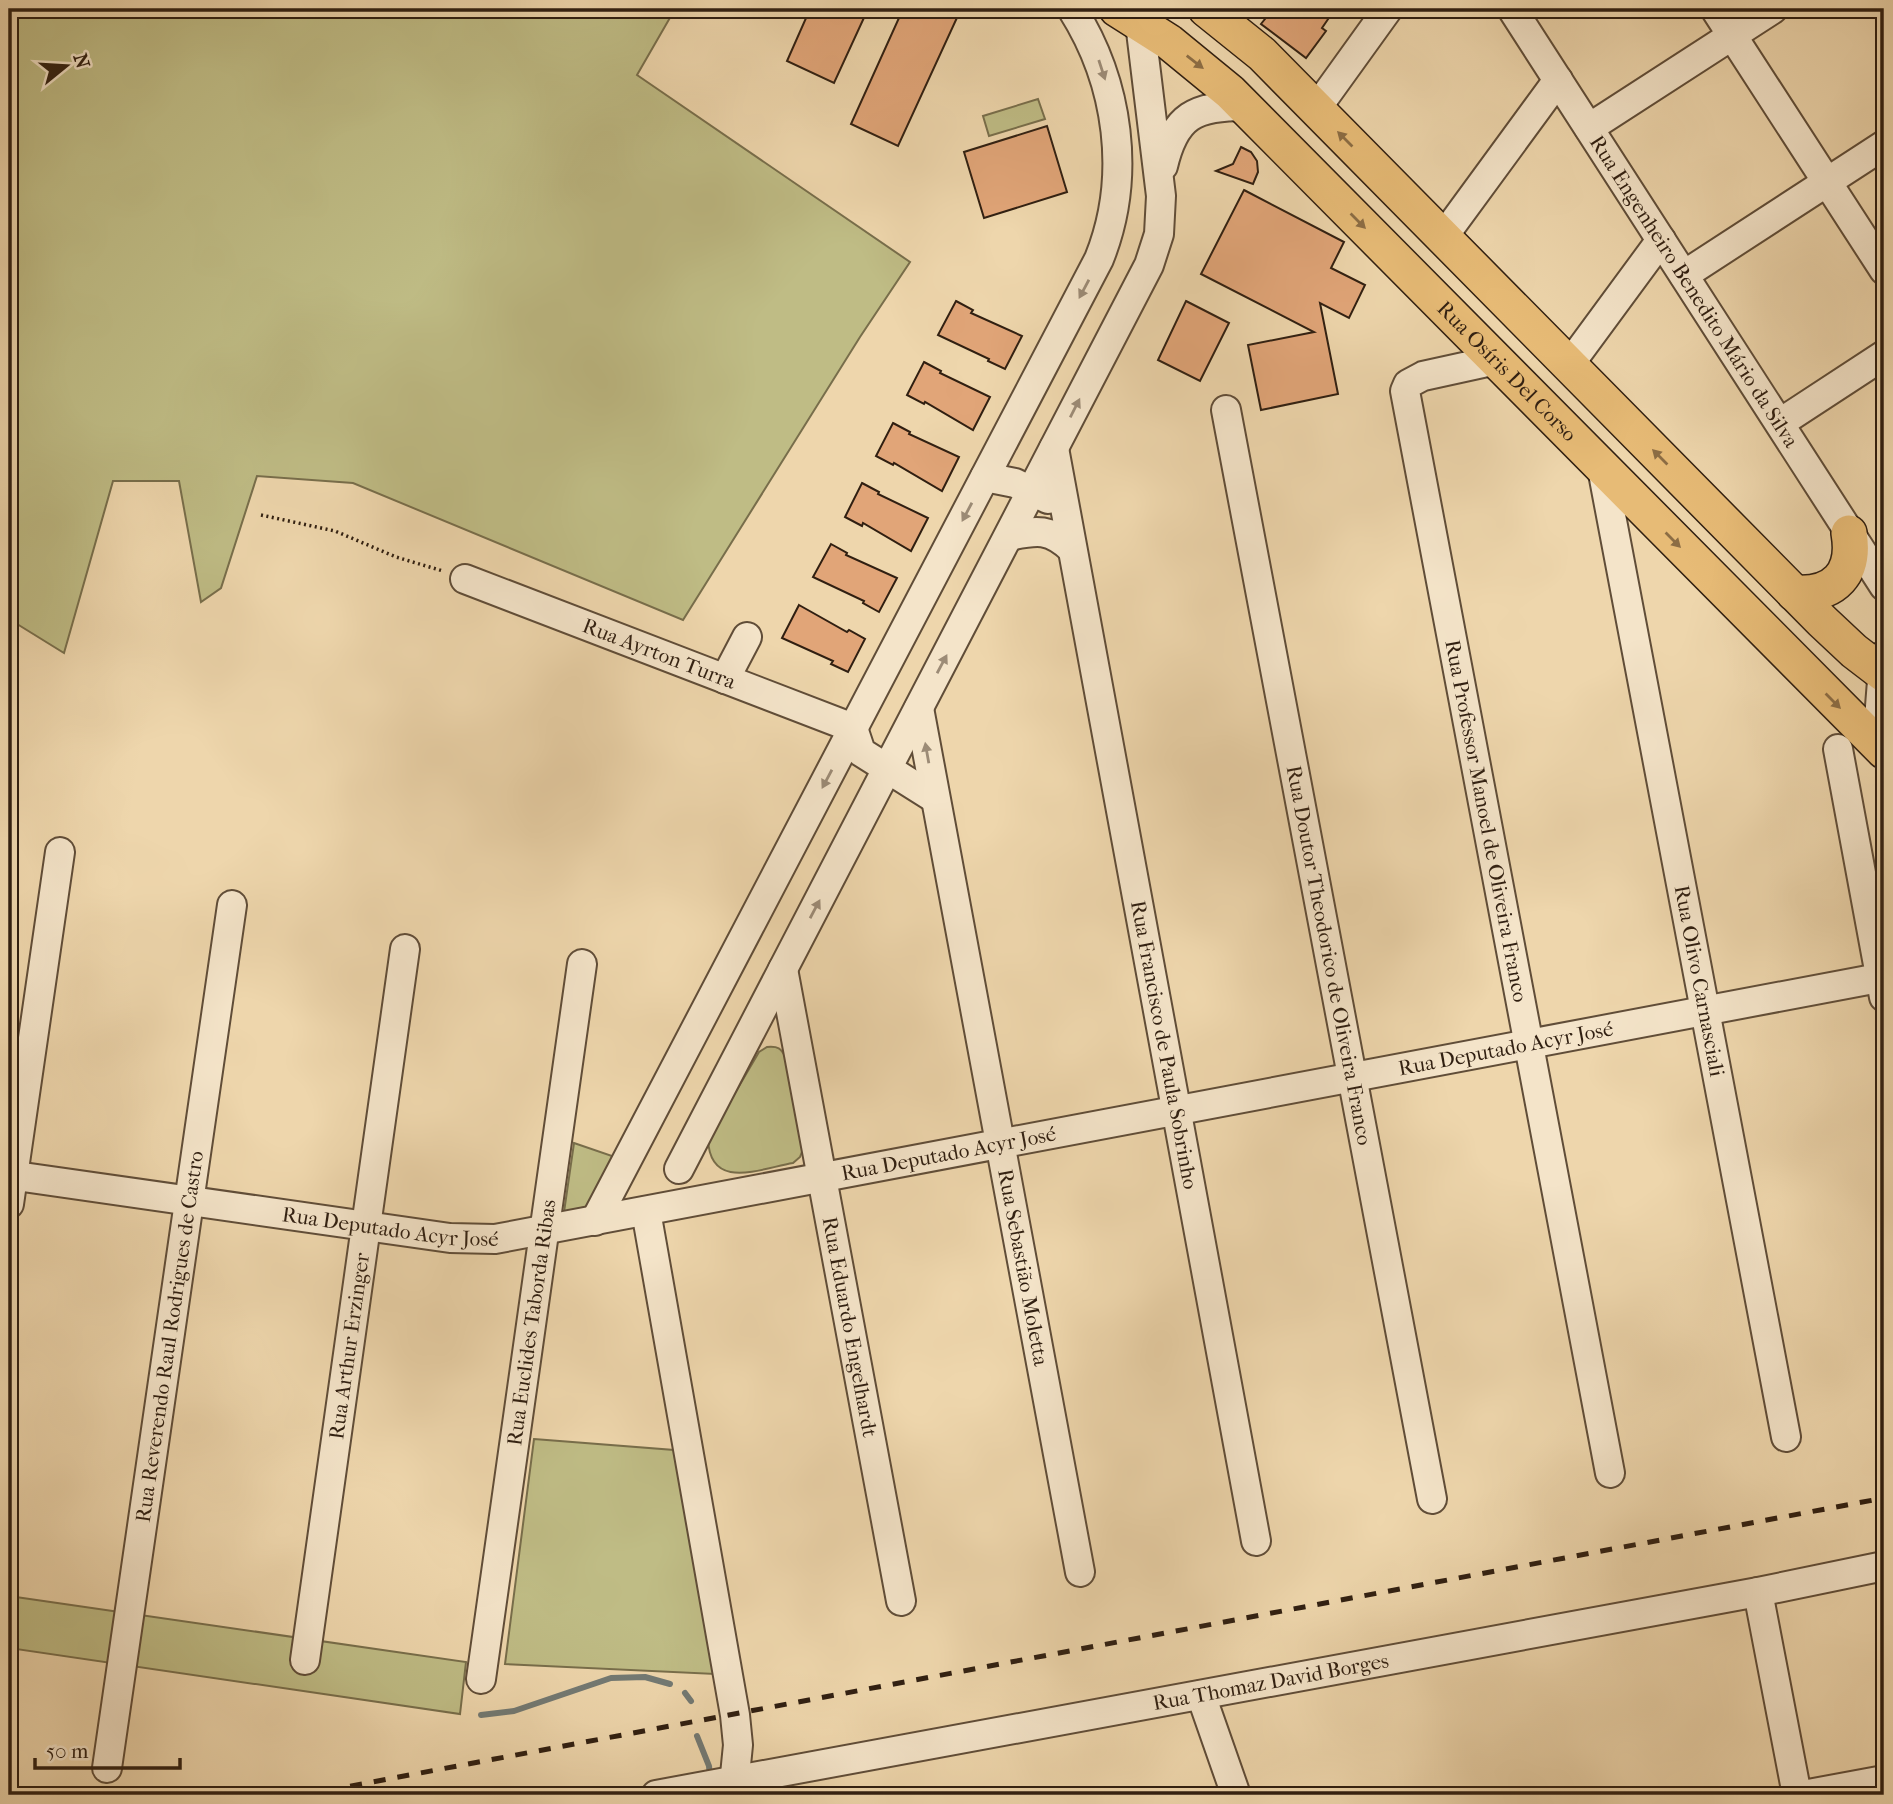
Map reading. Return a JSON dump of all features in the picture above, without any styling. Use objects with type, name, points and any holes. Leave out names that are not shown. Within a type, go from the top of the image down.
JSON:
[{"type":"main road","points":[[1206,9],[1262,54],[1838,636],[1884,667]]},
{"type":"main road","name":"Rua Osíris Del Corso","points":[[1131,13],[1194,61],[1245,106],[1602,468],[1626,514],[1880,748]]},
{"type":"main road","points":[[1447,311],[1459,314],[1472,311],[1481,303],[1485,291],[1484,279]]},
{"type":"main road","points":[[1496,360],[1492,348],[1494,336],[1501,326],[1513,320],[1525,320]]},
{"type":"main road","points":[[1794,593],[1819,592],[1840,579],[1849,565],[1852,549],[1849,533]]},
{"type":"street","points":[[596,1221],[1099,259],[1115,208],[1117,145],[1112,108],[1098,59],[1086,31],[1072,9]]},
{"type":"street","points":[[1316,108],[1388,9]]},
{"type":"street","name":"Rua Engenheiro Benedito Mário da Silva","points":[[1512,9],[1849,533],[1882,577],[1884,608]]},
{"type":"street","points":[[1715,9],[1884,270]]},
{"type":"street","points":[[1589,128],[1773,9]]},
{"type":"street","points":[[1131,13],[1161,176]]},
{"type":"street","points":[[1443,237],[1558,80]]},
{"type":"street","points":[[679,1169],[1149,265],[1159,234],[1161,176],[1168,143],[1185,119],[1198,111],[1245,106]]},
{"type":"street","points":[[1684,275],[1884,145]]},
{"type":"street","points":[[1569,365],[1661,240]]},
{"type":"street","points":[[1780,423],[1884,355]]},
{"type":"street","name":"Rua Professor Manoel de Oliveira Franco","points":[[1496,360],[1423,376],[1408,384],[1405,391],[1610,1474]]},
{"type":"street","name":"Rua Doutor Theodorico de Oliveira Franco","points":[[1226,410],[1432,1499]]},
{"type":"street","name":"Rua Francisco de Paula Sobrinho","points":[[1054,448],[1256,1542]]},
{"type":"street","points":[[985,477],[1015,483],[1065,509]]},
{"type":"street","name":"Rua Olivo Carnasciali","points":[[1626,514],[1705,1011],[1786,1437]]},
{"type":"street","points":[[1009,536],[1038,531],[1051,533],[1072,549]]},
{"type":"street","name":"Rua Ayrton Turra","points":[[465,579],[853,728]]},
{"type":"street","points":[[725,679],[747,637]]},
{"type":"street","points":[[1880,748],[1884,667]]},
{"type":"street","name":"Rua Sebastião Moletta","points":[[919,708],[1080,1572]]},
{"type":"street","points":[[853,728],[861,752],[934,798]]},
{"type":"street","points":[[1838,749],[1883,984]]},
{"type":"street","points":[[9,1204],[11,1175],[60,852]]},
{"type":"street","name":"Rua Reverendo Raul Rodrigues de Castro","points":[[107,1768],[232,905]]},
{"type":"street","name":"Rua Arthur Erzinger","points":[[304,1660],[405,948]]},
{"type":"street","name":"Rua Euclides Taborda Ribas","points":[[481,1679],[582,964]]},
{"type":"street","name":"Rua Eduardo Engelhardt","points":[[783,969],[901,1601]]},
{"type":"street","name":"Rua Deputado Acyr José","points":[[11,1175],[366,1226],[474,1240],[495,1239],[1705,1011],[1883,984]]},
{"type":"street","points":[[646,1211],[735,1715],[737,1759],[733,1788]]},
{"type":"street","name":"Rua Thomaz David Borges","points":[[656,1795],[733,1788],[1201,1695],[1758,1592],[1884,1566]]},
{"type":"street","points":[[1758,1592],[1797,1795]]},
{"type":"street","points":[[1201,1695],[1236,1795]]},
{"type":"street","points":[[1803,1795],[1884,1780]]},
{"type":"path","points":[[261,515],[334,531],[396,557],[465,579]]},
{"type":"shaded area","points":[[9,9],[675,9],[637,75],[910,262],[683,620],[353,483],[257,476],[221,588],[201,602],[179,481],[113,481],[64,653],[9,619]]},
{"type":"shaded area","points":[[1038,99],[1045,119],[989,136],[983,116]]},
{"type":"shaded area","points":[[767,1047],[779,1048],[786,1058],[803,1149],[800,1157],[793,1163],[752,1172],[727,1171],[717,1166],[711,1155],[708,1139],[759,1052]]},
{"type":"shaded area","points":[[574,1143],[615,1157],[590,1206],[564,1212]]},
{"type":"shaded area","points":[[534,1439],[674,1450],[715,1674],[505,1664]]},
{"type":"shaded area","points":[[9,1596],[466,1662],[460,1714],[9,1648]]},
{"type":"building","points":[[810,9],[868,9],[834,83],[787,61]]},
{"type":"building","points":[[903,9],[961,9],[898,146],[851,124]]},
{"type":"building","points":[[1273,9],[1335,9],[1322,28],[1326,31],[1306,58],[1261,24]]},
{"type":"building","points":[[1047,126],[1067,192],[984,218],[964,152]]},
{"type":"building","points":[[1241,147],[1251,152],[1257,161],[1258,172],[1253,184],[1216,171],[1233,164]]},
{"type":"building","points":[[1244,190],[1344,242],[1331,268],[1365,285],[1349,318],[1320,303],[1338,394],[1261,410],[1248,345],[1314,332],[1201,274]]},
{"type":"building","points":[[956,301],[973,310],[971,313],[1022,336],[1005,369],[938,335]]},
{"type":"building","points":[[1186,301],[1229,323],[1200,381],[1158,360]]},
{"type":"building","points":[[924,362],[941,371],[940,373],[990,397],[973,430],[925,402],[924,404],[907,395]]},
{"type":"building","points":[[893,423],[910,432],[909,434],[959,457],[942,491],[894,463],[893,465],[876,456]]},
{"type":"building","points":[[862,483],[879,492],[878,494],[928,518],[911,551],[863,523],[862,526],[845,517]]},
{"type":"building","points":[[831,544],[847,553],[846,555],[897,578],[879,612],[863,603],[864,601],[813,577]]},
{"type":"building","points":[[799,605],[865,639],[848,672],[831,664],[833,661],[782,638]]},
{"type":"waterway","points":[[481,1715],[514,1711],[611,1678],[645,1677],[670,1684]]},
{"type":"waterway","points":[[685,1693],[691,1701]]},
{"type":"waterway","points":[[697,1736],[709,1766],[710,1777]]},
{"type":"railway","points":[[303,1795],[1884,1498]]}]
